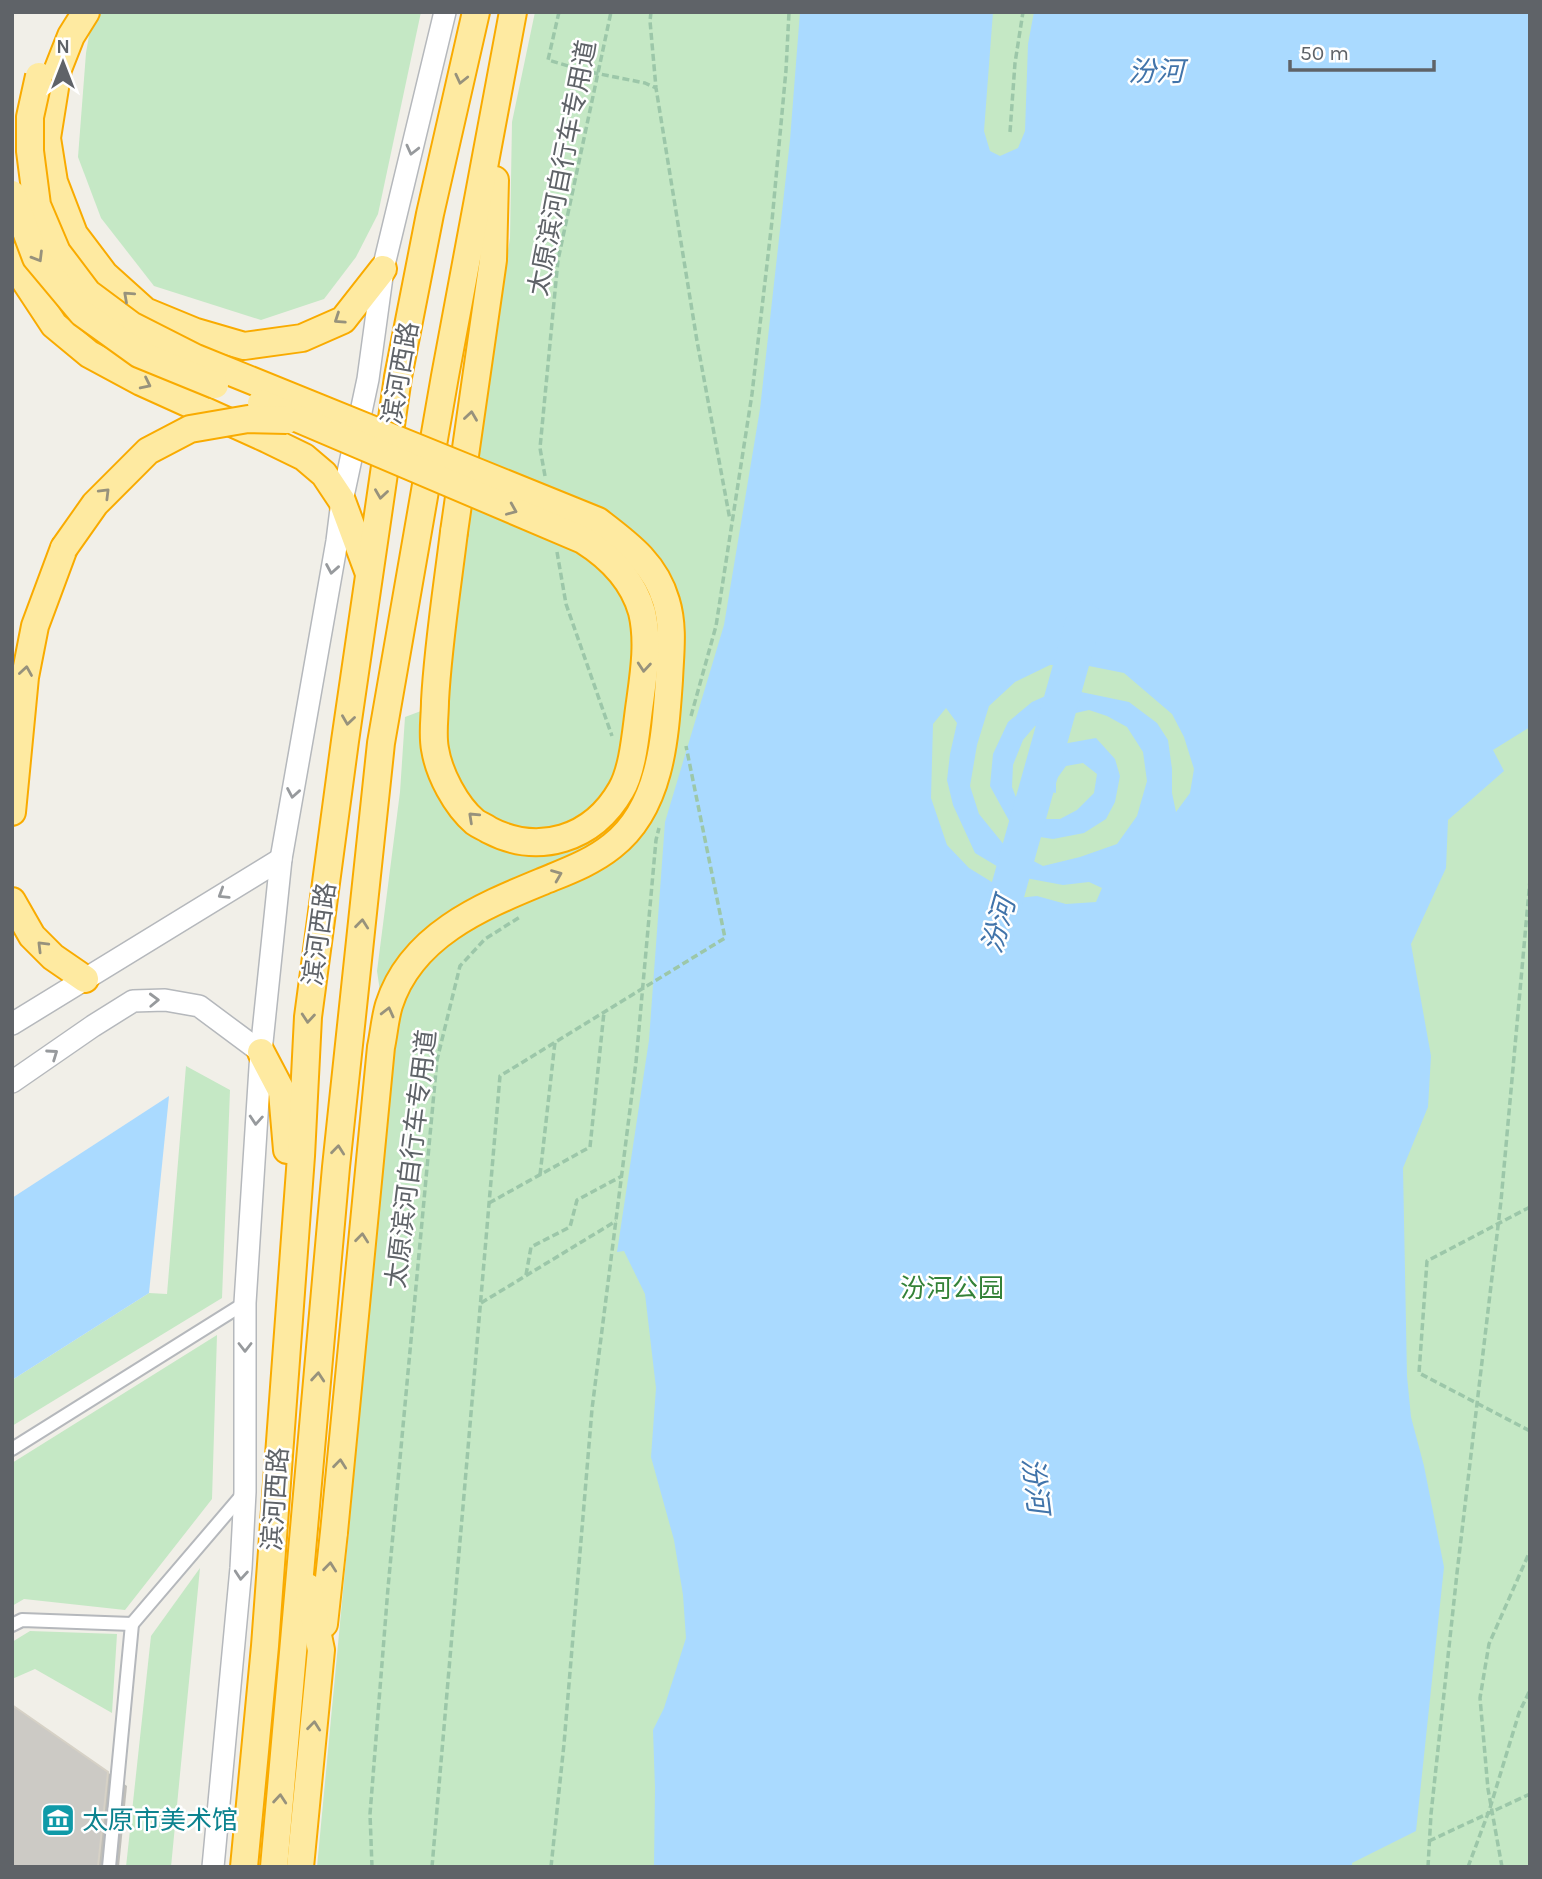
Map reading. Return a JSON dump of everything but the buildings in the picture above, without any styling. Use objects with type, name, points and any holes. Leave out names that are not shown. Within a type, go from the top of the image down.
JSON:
[{"type":"highway","points":[[74,12],[57,37],[39,76],[30,117],[30,150],[37,205],[57,252],[88,293],[131,325],[196,358],[598,521],[632,547],[652,570],[666,601],[671,635],[666,726],[661,756],[651,793],[631,828],[612,847],[580,866],[490,903],[438,935],[415,958],[400,980],[389,1005],[381,1047],[300,1867]]},
{"type":"highway","points":[[86,12],[71,36],[58,69],[47,138],[54,182],[74,234],[105,275],[145,311],[196,332],[244,346],[302,338],[343,320],[383,269]]},
{"type":"highway","name":"滨河西路","points":[[244,1867],[265,1646],[308,1017],[398,377],[430,214],[477,12]]},
{"type":"highway","name":"滨河西路","points":[[274,1867],[336,1167],[382,743],[445,376],[513,12]]},
{"type":"highway","points":[[12,194],[36,258],[82,313],[139,354],[301,421],[583,540],[601,551],[621,572],[633,590],[642,613],[645,639],[645,667],[632,757],[622,789],[605,812],[584,830],[557,841],[526,843],[499,835],[475,822],[454,797],[440,769],[434,747],[437,669],[454,532],[493,260],[496,103]]},
{"type":"highway","points":[[12,256],[24,281],[54,325],[89,354],[141,383],[304,457],[324,474],[342,501],[369,575]]},
{"type":"highway","points":[[12,812],[25,677],[35,626],[64,548],[95,503],[148,451],[190,429],[248,419],[301,421]]},
{"type":"highway","points":[[12,901],[32,936],[53,957],[85,979]]},
{"type":"highway","points":[[261,1052],[282,1092],[293,1241]]},
{"type":"highway","points":[[311,1459],[350,1360]]},
{"type":"highway","points":[[302,1559],[321,1650]]},
{"type":"street","points":[[213,1867],[241,1568],[245,1492],[245,1303],[261,1052],[281,859],[342,501],[368,379],[383,269],[444,12]]},
{"type":"street","points":[[12,1024],[281,859]]},
{"type":"street","points":[[12,1082],[133,1001],[165,1000],[200,1006],[261,1052]]},
{"type":"street","points":[[12,1450],[245,1303]]},
{"type":"street","points":[[108,1867],[132,1624],[245,1492]]},
{"type":"street","points":[[12,1625],[22,1620],[132,1624]]},
{"type":"path","points":[[559,12],[548,60],[656,88]]},
{"type":"path","name":"太原滨河自行车专用道","points":[[547,487],[540,448],[558,260],[611,12]]},
{"type":"path","points":[[651,12],[656,88],[732,526]]},
{"type":"path","points":[[688,724],[716,626],[752,394],[772,221],[789,12]]},
{"type":"path","points":[[1010,132],[1015,63],[1023,12]]},
{"type":"path","points":[[557,552],[566,604],[614,745]]},
{"type":"path","points":[[432,1867],[500,1076],[725,938],[685,737],[681,750]]},
{"type":"path","points":[[551,1867],[592,1409],[636,1062],[659,827]]},
{"type":"path","points":[[1428,1867],[1431,1814],[1454,1599],[1499,1223],[1530,880]]},
{"type":"path","name":"太原滨河自行车专用道","points":[[372,1867],[370,1814],[437,1060],[460,966],[485,939],[521,916]]},
{"type":"path","points":[[489,1203],[590,1147],[604,1012]]},
{"type":"path","points":[[540,1175],[555,1042]]},
{"type":"path","points":[[526,1275],[531,1247],[570,1227],[577,1200],[622,1176]]},
{"type":"path","points":[[1530,1207],[1427,1261],[1419,1373],[1530,1431]]},
{"type":"path","points":[[481,1303],[616,1221]]},
{"type":"path","points":[[1491,1804],[1480,1698],[1489,1644],[1530,1550]]},
{"type":"path","points":[[1468,1867],[1490,1813],[1519,1713],[1530,1690]]},
{"type":"path","points":[[1429,1841],[1530,1794]]},
{"type":"path","points":[[1490,1813],[1502,1867]]},
{"type":"green space","points":[[93,12],[421,12],[378,214],[356,257],[324,299],[261,320],[154,286],[101,218],[78,157],[86,53]]},
{"type":"green space","name":"汾河公园","points":[[535,12],[1530,12],[1530,1867],[317,1867],[392,1072],[377,971],[400,792],[405,717],[445,702],[476,453],[510,238],[512,122]]},
{"type":"green space","points":[[186,1066],[230,1090],[222,1298],[12,1426],[12,1380],[149,1293],[167,1294]]},
{"type":"green space","points":[[217,1335],[212,1499],[125,1610],[24,1599],[12,1606],[12,1463]]},
{"type":"green space","points":[[200,1568],[171,1867],[126,1867],[151,1636]]},
{"type":"green space","points":[[30,1631],[117,1634],[112,1713],[35,1669],[12,1679],[12,1642]]},
{"type":"water","name":"汾河公园","points":[[800,12],[993,12],[984,131],[990,151],[1000,156],[1018,148],[1025,131],[1028,44],[1034,12],[1530,12],[1530,727],[1493,750],[1504,771],[1448,820],[1446,868],[1411,944],[1431,1056],[1428,1107],[1403,1168],[1407,1376],[1411,1417],[1424,1466],[1444,1567],[1416,1831],[1352,1863],[1352,1867],[654,1867],[653,1730],[664,1708],[686,1638],[683,1595],[674,1540],[651,1457],[656,1388],[645,1294],[624,1251],[617,1252],[649,1040],[665,822],[724,625],[760,409],[790,140]],"holes":[[[1050,665],[1089,666],[1124,673],[1172,714],[1184,737],[1194,769],[1190,793],[1176,812],[1168,740],[1157,723],[1129,702],[1081,692],[1050,694],[1032,702],[1008,722],[993,754],[990,786],[1012,826],[1033,836],[1053,839],[1084,833],[1106,819],[1115,802],[1120,776],[1115,759],[1096,738],[1057,745],[1041,756],[1037,772],[1042,790],[1056,793],[1056,780],[1066,766],[1083,763],[1097,774],[1094,793],[1077,810],[1060,819],[1042,819],[1019,805],[1012,787],[1013,765],[1023,740],[1035,726],[1067,715],[1089,710],[1127,727],[1143,752],[1147,781],[1137,816],[1117,844],[1043,866],[1005,846],[979,814],[970,786],[977,745],[989,706],[1015,682]],[[946,708],[957,723],[947,780],[953,805],[975,853],[1020,877],[1063,885],[1089,882],[1102,888],[1096,902],[1066,904],[1037,896],[1018,898],[969,868],[947,845],[931,798],[933,724]]]},
{"type":"water","points":[[169,1096],[149,1293],[12,1380],[12,1198]]},
{"type":"waterway","name":"汾河","points":[[995,936],[1084,619]]},
{"type":"place","name":"太原市美术馆","points":[[58,1820]]}]
